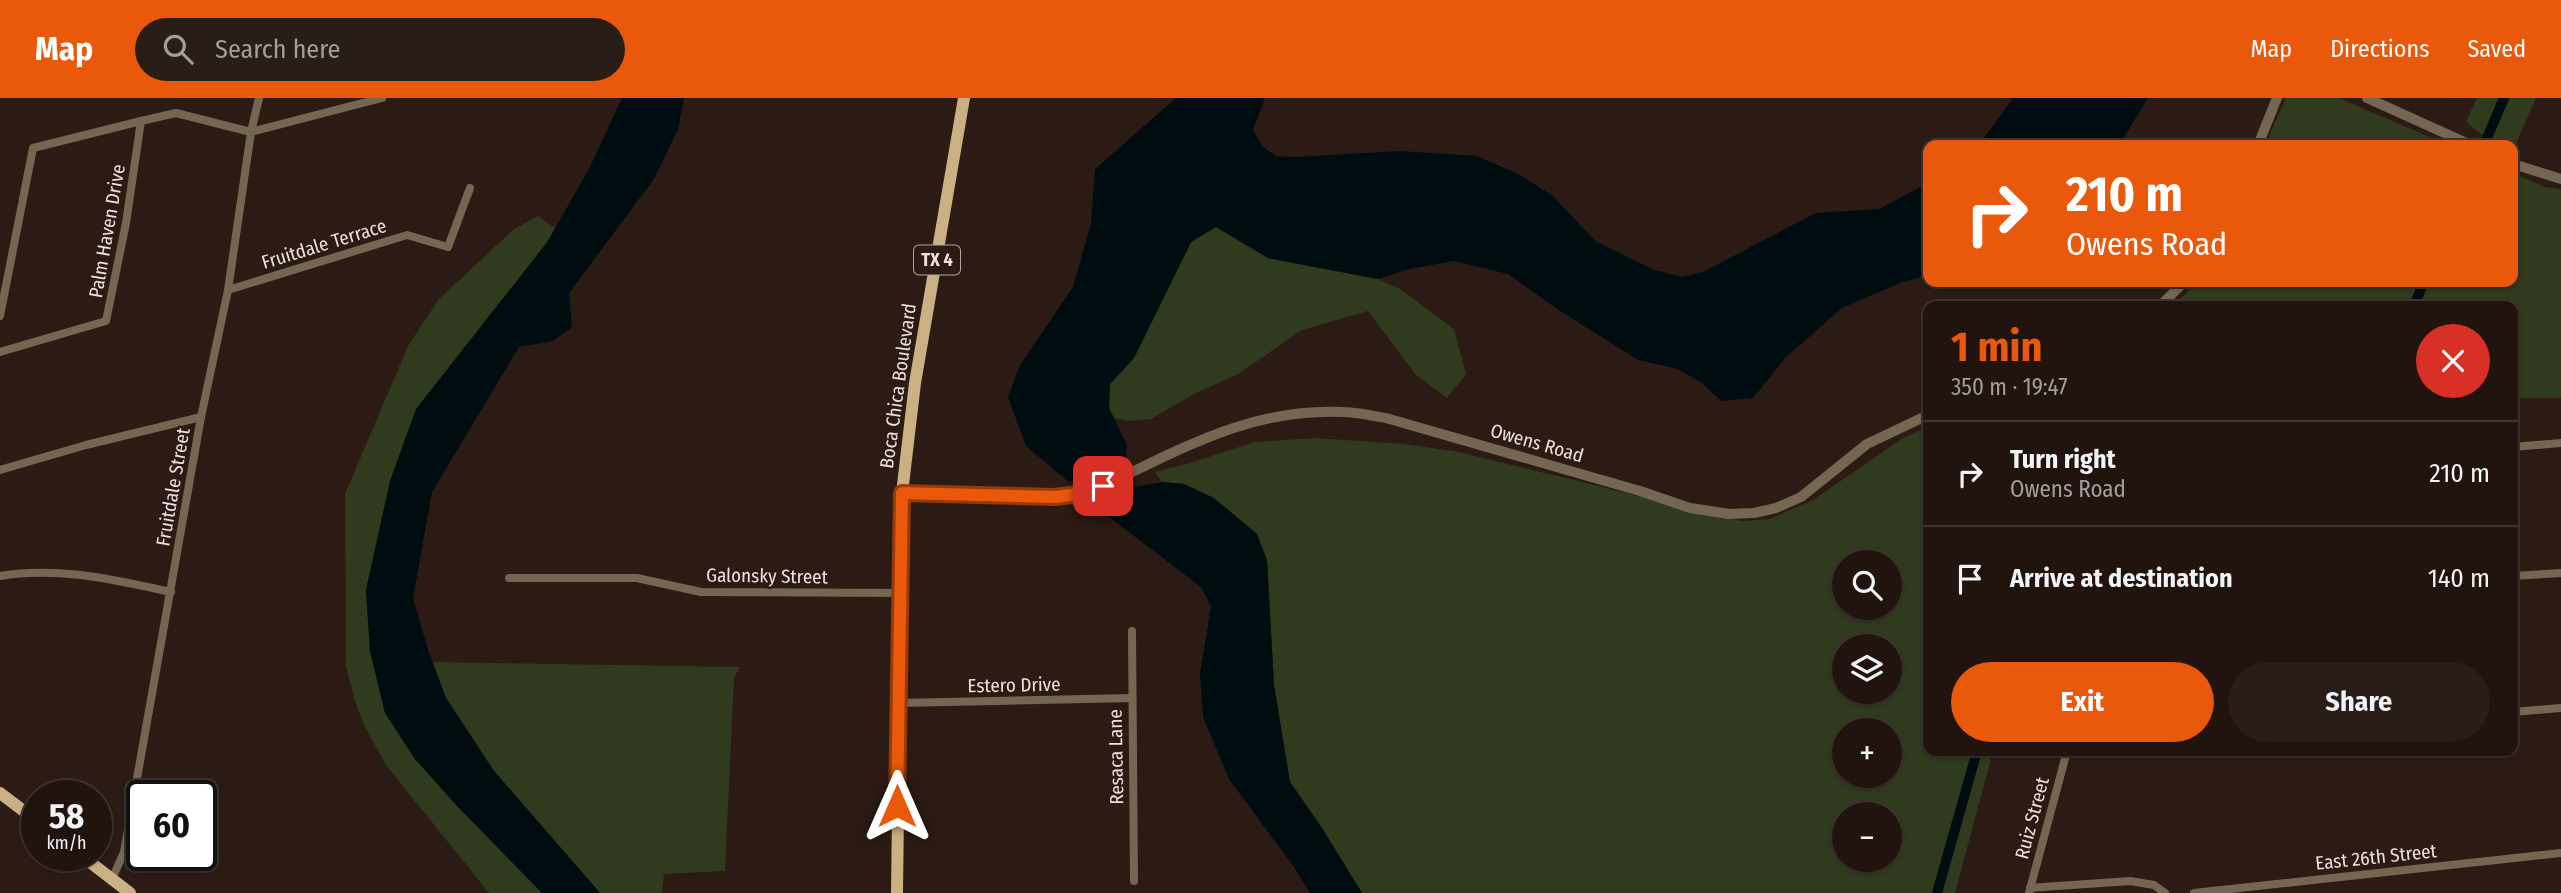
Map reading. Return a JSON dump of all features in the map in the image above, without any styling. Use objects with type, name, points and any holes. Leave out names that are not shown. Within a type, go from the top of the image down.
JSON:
[{"type":"main road","name":"Boca Chica Boulevard","points":[[897,893],[902,493],[915,383],[964,98]]},
{"type":"main road","points":[[0,793],[21,809]]},
{"type":"main road","points":[[102,871],[130,893]]},
{"type":"street","name":"Fruitdale Street","points":[[112,879],[124,852],[201,417],[228,290],[251,132],[259,98]]},
{"type":"street","points":[[0,316],[33,148],[176,113],[251,132],[382,98]]},
{"type":"street","points":[[2260,140],[2277,98]]},
{"type":"street","points":[[2367,98],[2459,140]]},
{"type":"street","name":"Palm Haven Drive","points":[[0,352],[106,321],[126,223],[141,121]]},
{"type":"street","points":[[2518,166],[2561,179]]},
{"type":"street","name":"Fruitdale Terrace","points":[[228,290],[407,235],[448,247],[470,188]]},
{"type":"street","points":[[2165,301],[2179,287]]},
{"type":"street","name":"Owens Road","points":[[1120,478],[1185,446],[1232,427],[1277,415],[1346,412],[1386,418],[1640,491],[1690,508],[1729,514],[1754,513],[1776,508],[1801,497],[1867,444],[1923,417]]},
{"type":"street","points":[[0,470],[86,445],[201,417]]},
{"type":"street","points":[[2518,447],[2561,443]]},
{"type":"street","points":[[902,493],[1047,497],[1072,496],[1103,486]]},
{"type":"street","points":[[0,576],[24,572],[99,576],[171,592]]},
{"type":"street","points":[[2518,576],[2561,573]]},
{"type":"street","name":"Galonsky Street","points":[[509,578],[637,578],[701,592],[900,593]]},
{"type":"street","name":"Resaca Lane","points":[[1132,631],[1134,881]]},
{"type":"street","name":"Estero Drive","points":[[898,703],[1131,698]]},
{"type":"street","points":[[2518,712],[2561,708]]},
{"type":"street","name":"Ruiz Street","points":[[2030,890],[2066,756]]},
{"type":"street","name":"East 26th Street","points":[[2194,893],[2561,853]]},
{"type":"street","points":[[2030,890],[2130,881],[2154,885],[2165,893]]},
{"type":"green space","points":[[2286,98],[2339,98],[2436,140],[2267,140]]},
{"type":"green space","points":[[2477,98],[2536,98],[2517,140],[2491,140],[2466,122]]},
{"type":"green space","points":[[2518,175],[2545,187],[2561,189],[2561,398],[2518,398],[2518,301],[2179,301],[2192,287],[2518,287]]},
{"type":"green space","points":[[538,216],[555,228],[378,539],[366,590],[370,651],[385,713],[415,759],[542,893],[489,893],[386,765],[364,725],[355,701],[346,666],[345,494],[408,346],[439,299],[513,230]]},
{"type":"green space","points":[[1216,227],[1268,258],[1378,279],[1400,289],[1454,329],[1466,374],[1447,398],[1416,375],[1368,311],[1302,330],[1238,374],[1192,395],[1151,419],[1129,421],[1114,418],[1109,408],[1110,384],[1134,358],[1191,242]]},
{"type":"green space","points":[[1923,429],[1923,756],[1992,756],[1955,893],[1362,893],[1290,782],[1274,685],[1267,561],[1184,484],[1162,482],[1155,472],[1255,442],[1316,438],[1403,444],[1454,451],[1742,521],[1770,519],[1813,500],[1903,438]]},
{"type":"green space","points":[[433,662],[740,667],[734,678],[725,871],[664,874],[662,893],[600,893],[494,771],[446,698]]},
{"type":"shaded area","points":[[622,98],[684,98],[678,129],[654,179],[569,293],[572,327],[553,341],[519,347],[432,492],[413,598],[446,698],[494,771],[600,893],[542,893],[415,759],[385,713],[370,651],[366,590],[390,481],[416,409],[548,241],[590,167]]},
{"type":"shaded area","points":[[1176,98],[1265,98],[1253,130],[1263,147],[1276,156],[1400,151],[1477,156],[1520,175],[1553,196],[1595,241],[1652,269],[1682,277],[1703,272],[1816,213],[1879,209],[1923,186],[1923,276],[1900,283],[1842,308],[1786,357],[1753,398],[1721,401],[1702,383],[1678,369],[1638,360],[1557,309],[1508,274],[1454,261],[1409,269],[1378,279],[1268,258],[1216,227],[1191,242],[1134,358],[1110,384],[1109,408],[1127,445],[1126,458],[1112,470],[1122,489],[1162,482],[1184,484],[1214,498],[1257,534],[1267,560],[1274,685],[1290,782],[1362,893],[1310,893],[1229,779],[1203,717],[1200,674],[1211,606],[1201,587],[1105,514],[1109,494],[1099,475],[1092,473],[1069,482],[1026,446],[1008,397],[1020,365],[1073,287],[1091,223],[1095,169]]},
{"type":"shaded area","points":[[2013,98],[2148,98],[2122,140],[1983,140]]},
{"type":"waterway","points":[[2486,140],[2504,98]]},
{"type":"waterway","points":[[2416,301],[2422,287]]},
{"type":"waterway","points":[[1937,893],[1976,756]]},
{"type":"route","points":[[897,806],[902,493],[1039,498],[1072,496],[1103,486]]}]
